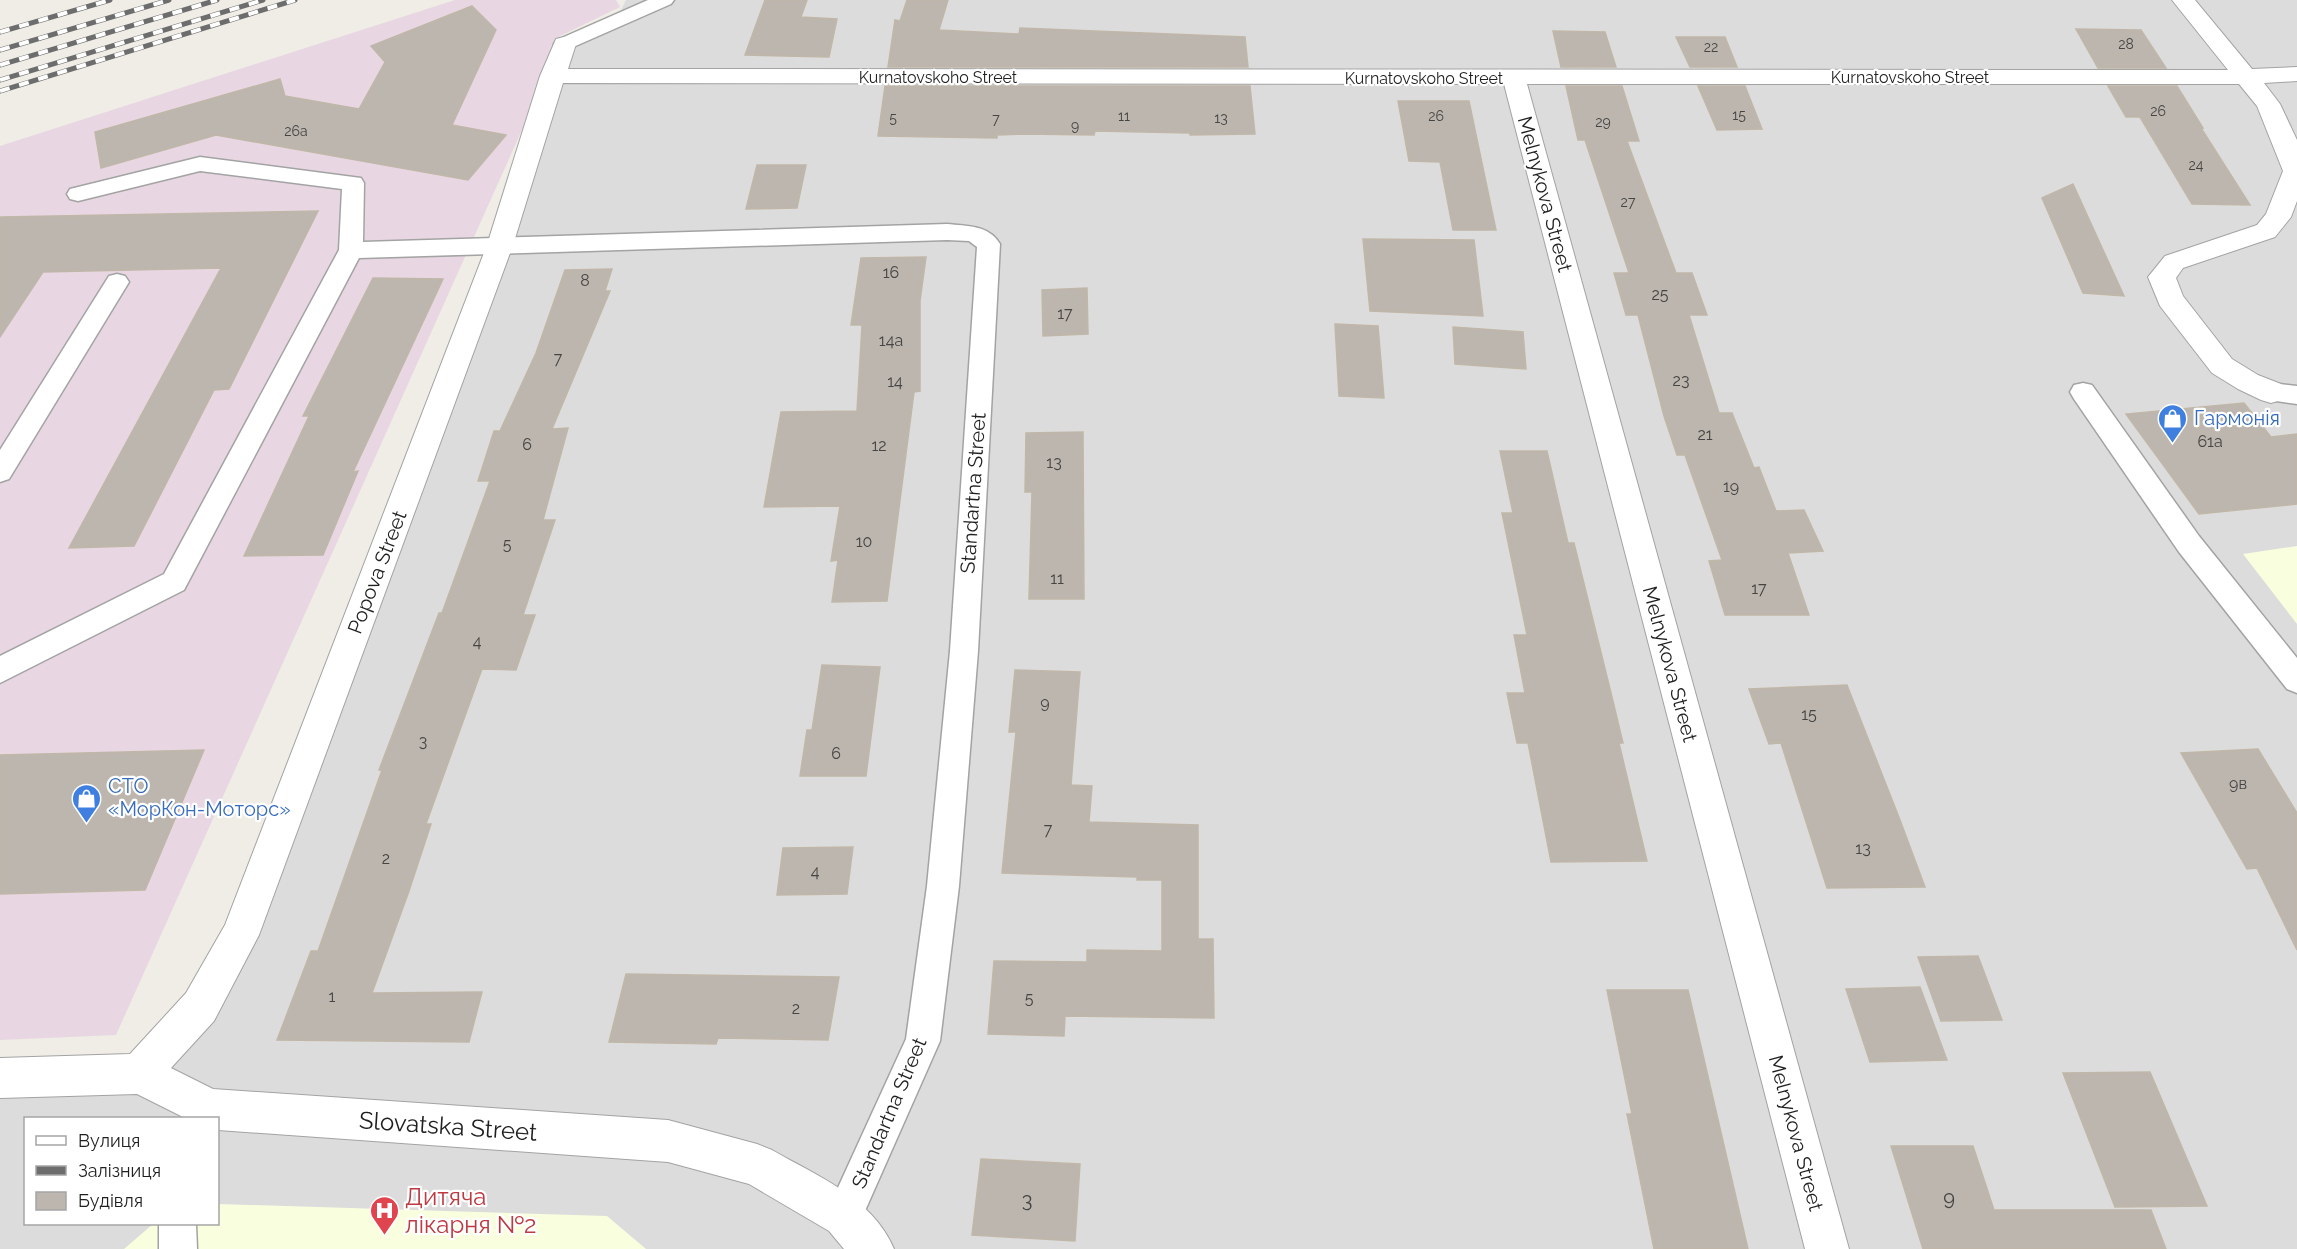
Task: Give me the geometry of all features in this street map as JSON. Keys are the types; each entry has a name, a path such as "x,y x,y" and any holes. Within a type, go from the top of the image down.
{"street":[{"path":"2183,0 2268,104 2296,171 2278,217 2266,231 2174,262 2162,277 2170,299 2222,366 2248,382 2271,392"},
{"name":"Popova Street","path":"139,1074 200,1007 240,935 500,245 564,44"},
{"name":"Kurnatovskoho Street","path":"552,76 1514,78 2246,77 2297,74"},
{"name":"Melnykova Street","path":"1514,78 1827,1249"},
{"name":"Slovatska Street","path":"0,1078 139,1074 208,1114 668,1141 757,1166 844,1216 872,1249"}],"lane":[{"path":"564,44 664,0"},
{"path":"0,670 174,582 351,250 353,183 200,164 78,194"},
{"name":"Standartna Street","path":"500,245 947,232 974,234 988,244 963,663 943,886 923,1041 844,1216"},
{"path":"351,250 500,245"},
{"path":"0,472 117,282"},
{"path":"2083,392 2189,544 2297,680"},
{"path":"2271,392 2297,395"},
{"path":"178,1225 178,1249"}],"shaded area":[{"path":"455,0 616,0 620,7 560,36 539,92 116,1035 0,1040 0,146"},
{"path":"626,0 2297,0 2297,1249 0,1249 0,1078 139,1074 200,1007 564,44 613,27"},
{"path":"2297,546 2297,624 2243,554"},
{"name":"Дитяча лікарня №2","path":"219,1204 607,1216 646,1249 124,1249 152,1225 219,1225"}],"building":[{"path":"765,0 807,0 801,17 837,19 829,57 745,55"},
{"path":"907,0 948,0 939,30 1019,34 1020,28 1245,37 1248,67 888,67 895,20 900,21"},
{"path":"472,6 496,30 452,125 506,135 468,180 216,135 101,168 95,132 280,79 285,96 359,109 385,62 371,46"},
{"path":"2076,29 2141,30 2166,68 2098,68"},
{"path":"1553,31 1605,32 1616,67 1561,67"},
{"path":"1676,37 1725,37 1737,67 1690,67"},
{"path":"885,86 1250,86 1255,134 1190,135 1190,133 1095,131 1094,135 1024,134 997,135 997,138 878,136"},
{"path":"1566,86 1622,86 1639,141 1627,141 1676,273 1692,273 1707,315 1689,315 1719,413 1732,413 1754,468 1759,467 1776,511 1804,510 1823,551 1788,553 1809,615 1725,615 1709,561 1722,560 1685,455 1677,455 1664,416 1638,315 1626,315 1614,273 1629,273 1585,140 1578,140"},
{"path":"1698,86 1745,86 1762,129 1717,130"},
{"path":"2108,86 2177,86 2250,205 2192,204 2140,117 2126,117"},
{"path":"1398,101 1469,101 1496,230 1453,230 1440,162 1409,161"},
{"path":"757,165 806,165 797,208 746,209"},
{"path":"2073,184 2124,296 2083,293 2042,198"},
{"path":"318,211 229,389 214,390 134,546 69,548 221,268 43,272 0,337 0,217"},
{"path":"1363,239 1474,240 1483,316 1370,311"},
{"path":"926,257 920,301 920,391 914,392 887,601 832,602 838,560 831,561 840,506 764,507 781,412 857,411 862,325 851,325 861,258"},
{"path":"612,269 605,291 610,291 552,429 568,428 543,520 555,520 523,615 535,615 516,670 482,669 426,824 431,824 372,993 482,992 469,1042 277,1040 311,951 318,951 382,770 379,770 439,613 442,613 490,481 478,481 494,431 500,431 536,353 565,270"},
{"path":"373,278 443,279 353,472 358,471 323,555 244,556 309,416 303,416"},
{"path":"1087,288 1088,334 1043,336 1042,290"},
{"path":"1335,324 1378,326 1384,398 1339,396"},
{"path":"1453,327 1523,332 1526,369 1455,364"},
{"path":"2244,403 2271,437 2297,434 2297,504 2199,514 2126,414"},
{"path":"1083,432 1084,599 1029,599 1032,492 1025,492 1026,433"},
{"path":"1500,451 1547,451 1568,543 1574,543 1611,693 1623,743 1619,743 1647,861 1551,862 1528,743 1517,743 1507,693 1525,693 1514,635 1527,635 1502,513 1513,513"},
{"path":"822,665 880,667 866,776 800,776 807,730 812,730"},
{"path":"1015,670 1080,672 1071,785 1092,786 1089,822 1198,825 1198,939 1213,939 1214,1018 1065,1016 1064,1036 988,1034 994,961 1087,962 1087,950 1162,951 1162,880 1137,880 1137,877 1002,873 1016,732 1009,732"},
{"path":"1847,685 1925,887 1827,888 1781,743 1769,744 1749,689"},
{"path":"2258,749 2297,813 2297,950 2257,868 2247,869 2181,753"},
{"name":"СТО «МорКон-Моторс»","path":"204,750 145,890 0,894 0,755"},
{"path":"853,847 847,894 777,895 783,848"},
{"path":"1978,956 2002,1020 1941,1021 1918,957"},
{"path":"626,974 839,977 828,1040 718,1038 716,1044 609,1042"},
{"path":"1920,987 1947,1060 1870,1062 1846,989"},
{"path":"1607,990 1688,990 1748,1249 1654,1249 1627,1114 1632,1114"},
{"path":"2150,1072 2207,1206 2115,1207 2063,1073"},
{"path":"1891,1146 1973,1146 1994,1210 2151,1210 2166,1249 1923,1249"},
{"path":"981,1159 1080,1164 1075,1241 972,1235"}],"railway":[{"path":"0,32 110,0"},
{"path":"0,50 169,0"},
{"path":"0,65 217,0"},
{"path":"0,80 263,0"},
{"path":"0,91 295,0"}],"place":[{"name":"Гармонія","path":"2173,444"},
{"name":"СТО «МорКон-Моторс»","path":"87,824"},
{"name":"Дитяча лікарня №2","path":"384,1236"}]}
